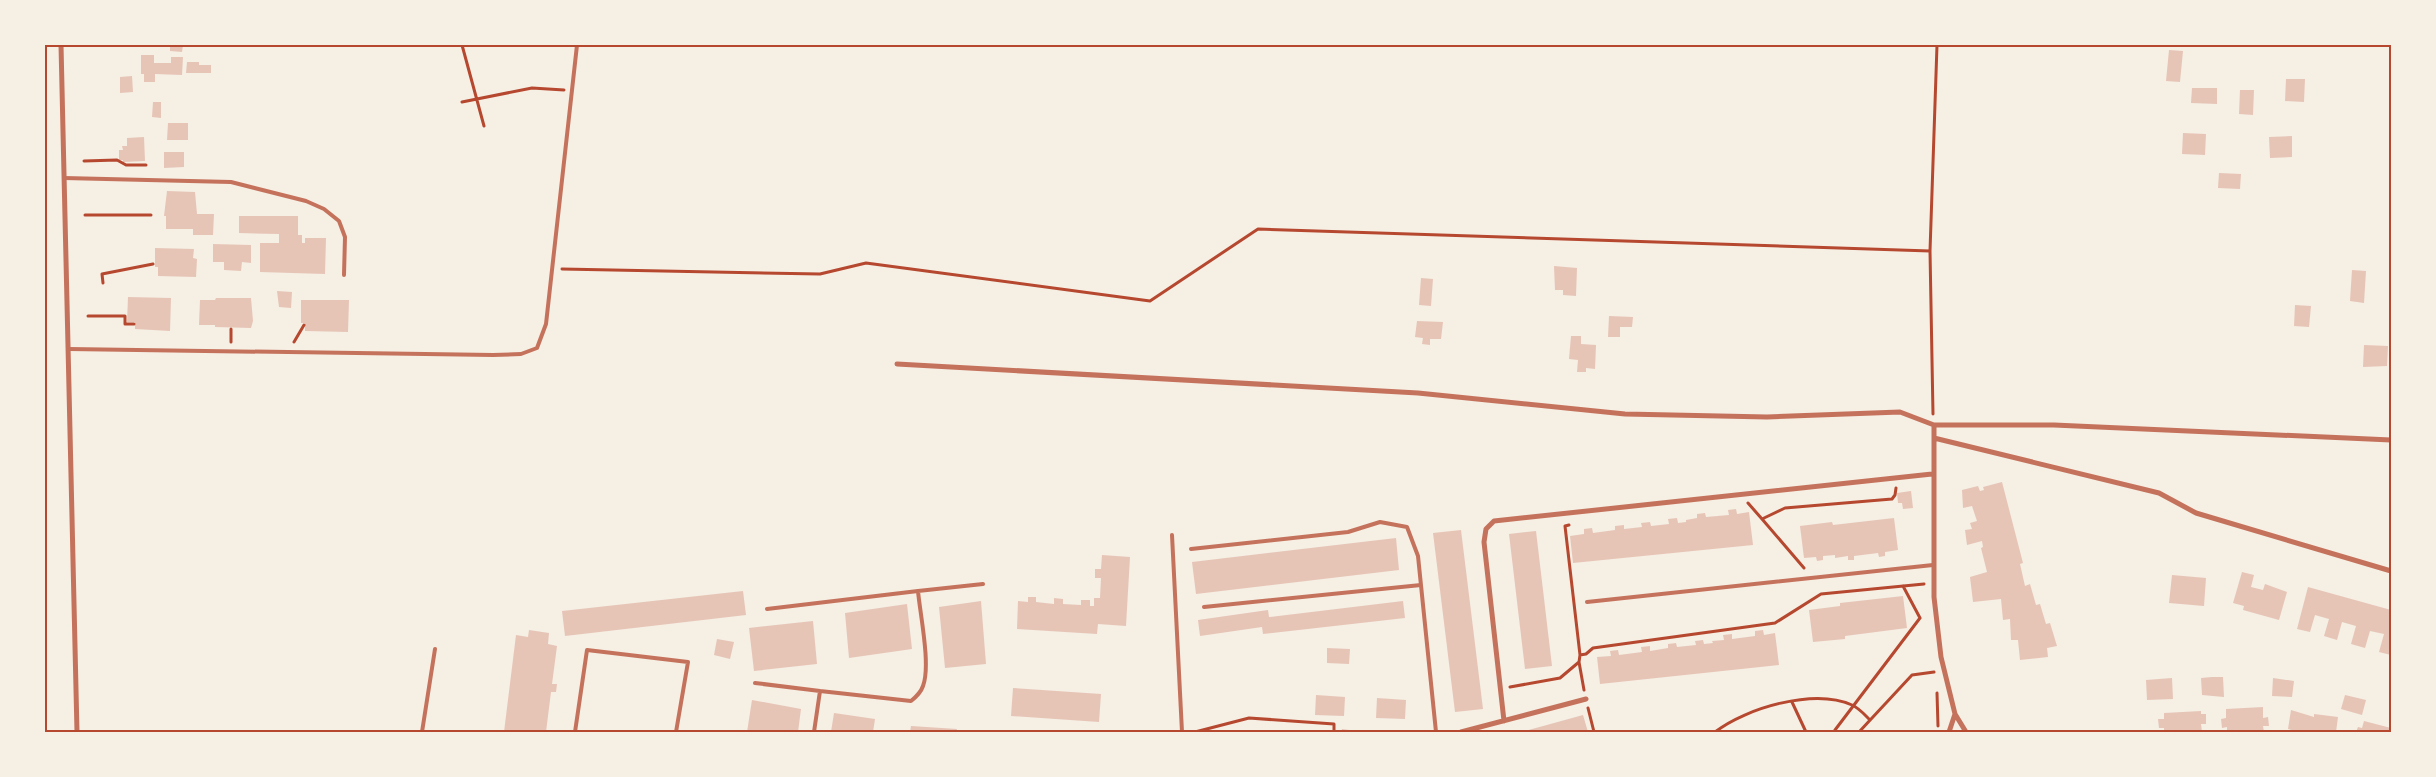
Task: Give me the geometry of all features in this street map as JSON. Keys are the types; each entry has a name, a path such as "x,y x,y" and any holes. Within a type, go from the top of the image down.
{"street":[{"path":"61,45 77,732"},
{"path":"897,364 1418,393 1625,414 1767,416 1900,412 1934,425 2054,426 2391,440"},
{"path":"1934,425 1932,474 1934,596 1942,657 1955,714 1966,732"},
{"path":"1934,438 2159,493 2196,513 2391,571"},
{"path":"1504,720 1484,542 1486,529 1494,521 1932,474"},
{"path":"1461,732 1586,699"},
{"path":"1949,732 1955,714"}],"lane":[{"path":"69,349 493,356 529,352 537,348 543,335 577,45"},
{"path":"64,178 231,182 306,201 324,208 339,220 345,237 344,275"},
{"path":"1191,548 1348,532 1380,522 1407,527 1418,556 1436,732"},
{"path":"1172,534 1182,732"},
{"path":"1587,602 1934,565"},
{"path":"767,609 983,584"},
{"path":"1204,607 1421,585"},
{"path":"755,683 911,701 923,685 926,670 918,591"},
{"path":"422,732 434,649"},
{"path":"575,732 587,650 688,662 676,732"},
{"path":"814,732 820,691"}],"path":[{"path":"462,45 484,126"},
{"path":"1934,425 1931,391 1930,252 1938,45"},
{"path":"462,102 532,88 572,91"},
{"path":"84,161 116,160 126,165 146,165"},
{"path":"85,215 151,215"},
{"path":"551,269 820,274 866,263 1150,301 1258,229 1930,252"},
{"path":"103,283 102,274 153,264"},
{"path":"88,316 125,316 125,324 134,324"},
{"path":"294,353 296,338 304,325"},
{"path":"1762,519 1785,508 1892,499 1898,485"},
{"path":"1739,504 1748,503 1806,570"},
{"path":"1575,524 1565,526 1580,656 1579,662 1594,732"},
{"path":"1580,656 1593,648 1775,623 1821,594 1926,584 1926,566"},
{"path":"1903,586 1920,618"},
{"path":"1835,730 1920,618 1929,617"},
{"path":"1501,688 1560,678 1579,662"},
{"path":"1859,732 1912,675 1935,672"},
{"path":"1715,732 1740,716 1792,702 1819,699 1842,702 1854,706 1870,720"},
{"path":"1792,702 1806,732"},
{"path":"1195,732 1248,718 1334,724 1334,732"}],"building":[{"path":"170,45 183,45 182,52 170,51"},
{"path":"2169,50 2183,51 2180,82 2166,81"},
{"path":"141,55 154,55 154,63 171,63 171,57 183,57 182,75 155,74 155,82 144,82 144,74 141,74"},
{"path":"187,62 211,65 211,73 186,73"},
{"path":"132,76 133,92 120,93 120,77"},
{"path":"2286,79 2305,79 2304,102 2285,101"},
{"path":"2192,88 2217,88 2217,104 2191,103"},
{"path":"2240,90 2254,90 2253,115 2239,114"},
{"path":"153,102 161,102 161,118 152,117"},
{"path":"168,123 188,123 188,140 167,140"},
{"path":"2183,133 2206,134 2205,155 2182,154"},
{"path":"2292,136 2292,157 2270,158 2269,137"},
{"path":"144,137 145,161 123,162 123,160 119,160 119,150 123,150 122,146 127,146 127,138"},
{"path":"164,152 184,152 184,167 164,168"},
{"path":"2219,173 2241,174 2240,189 2218,188"},
{"path":"167,191 195,192 197,214 214,214 213,235 193,235 193,229 166,229 166,216 164,216"},
{"path":"239,216 298,216 298,235 302,235 302,243 305,243 305,238 326,238 325,274 260,272 260,243 279,243 279,234 239,233"},
{"path":"213,244 251,245 251,263 242,262 241,271 224,270 224,262 213,262"},
{"path":"155,248 194,249 193,258 197,259 196,277 158,276 158,267 155,267"},
{"path":"1554,266 1577,268 1576,296 1563,295 1563,290 1555,290"},
{"path":"2352,270 2366,271 2364,303 2350,301"},
{"path":"1421,278 1433,279 1431,306 1419,305"},
{"path":"277,291 292,292 291,308 279,307"},
{"path":"128,297 171,298 170,331 135,329 135,322 127,322"},
{"path":"216,298 251,298 253,321 251,328 199,325 200,300 215,300"},
{"path":"301,300 349,300 348,332 305,331 305,323 301,323"},
{"path":"2295,305 2311,306 2309,327 2294,326"},
{"path":"1609,316 1633,317 1632,327 1620,327 1620,337 1608,337"},
{"path":"1417,321 1443,322 1441,339 1430,339 1430,345 1422,344 1423,338 1415,337"},
{"path":"1571,336 1581,336 1581,344 1596,345 1595,369 1586,368 1586,372 1577,372 1578,360 1569,359"},
{"path":"2364,345 2388,346 2387,366 2363,367"},
{"path":"2002,482 2023,563 2020,564 2025,586 2030,584 2036,605 2040,604 2046,624 2050,623 2057,646 2047,648 2048,657 2020,660 2018,640 2011,640 2010,619 2003,620 2001,599 1973,602 1970,577 1987,572 1981,548 1983,547 1982,541 1967,545 1965,530 1972,529 1970,523 1977,521 1972,506 1963,508 1962,490 1978,486 1980,491 1984,490 1983,487"},
{"path":"1911,491 1913,508 1903,509 1902,503 1898,503 1897,493"},
{"path":"1736,509 1737,514 1749,512 1753,545 1573,563 1570,536 1584,534 1584,529 1592,528 1593,533 1615,530 1615,526 1624,525 1624,529 1642,527 1641,523 1650,522 1651,526 1669,524 1668,519 1677,518 1678,523 1686,522 1686,520 1697,518 1697,514 1705,513 1706,517 1729,515 1728,510"},
{"path":"1894,518 1898,550 1885,552 1885,556 1879,557 1878,553 1854,556 1854,560 1848,560 1848,556 1835,558 1835,555 1823,556 1823,560 1817,561 1816,557 1804,558 1800,526 1832,522 1833,525"},
{"path":"1461,530 1483,709 1455,712 1433,533"},
{"path":"1536,531 1552,666 1525,669 1509,534"},
{"path":"1396,538 1399,570 1196,594 1192,562"},
{"path":"1102,555 1130,557 1126,626 1098,624 1097,634 1017,629 1018,601 1028,602 1028,597 1036,597 1036,602 1054,604 1054,598 1063,599 1063,604 1081,605 1081,600 1090,600 1090,606 1094,606 1094,598 1100,598 1101,578 1095,578 1095,569 1101,569"},
{"path":"2242,572 2254,575 2251,587 2263,590 2265,584 2287,592 2279,620 2243,610 2244,606 2233,603"},
{"path":"2172,575 2206,578 2204,606 2169,603"},
{"path":"2308,587 2391,610 2391,655 2379,652 2384,634 2370,631 2365,648 2351,644 2356,626 2342,622 2337,640 2324,636 2329,619 2315,615 2310,632 2297,629"},
{"path":"743,591 746,615 565,636 562,611"},
{"path":"1903,596 1907,628 1845,636 1845,639 1813,642 1809,610 1840,606 1840,603"},
{"path":"981,601 986,664 945,668 939,607"},
{"path":"1403,601 1405,618 1263,634 1262,627 1200,636 1198,620 1268,610 1269,617"},
{"path":"907,604 912,649 849,658 845,613"},
{"path":"813,621 817,664 754,671 749,628"},
{"path":"529,630 549,633 548,644 557,646 552,684 557,684 556,692 551,692 546,732 504,732 516,635 528,637"},
{"path":"1763,630 1764,635 1775,633 1779,665 1600,684 1597,657 1611,656 1610,651 1618,650 1619,655 1642,652 1641,647 1650,646 1650,651 1668,648 1668,644 1676,643 1677,647 1696,645 1695,641 1703,640 1704,644 1713,643 1712,641 1724,640 1723,635 1732,634 1732,639 1755,636 1755,631"},
{"path":"717,639 734,642 730,659 714,655"},
{"path":"1327,648 1350,649 1349,664 1327,663"},
{"path":"2223,677 2224,697 2202,695 2201,678"},
{"path":"2172,678 2173,699 2147,700 2146,680"},
{"path":"2273,678 2294,681 2292,697 2272,696"},
{"path":"1013,688 1101,694 1099,722 1011,716"},
{"path":"1316,695 1345,697 1344,716 1315,715"},
{"path":"2345,695 2366,700 2362,715 2341,709"},
{"path":"1377,698 1406,700 1405,719 1376,718"},
{"path":"752,700 801,709 798,732 747,732"},
{"path":"2263,707 2263,718 2268,717 2269,726 2263,726 2264,732 2227,732 2227,727 2222,728 2221,719 2226,718 2226,709"},
{"path":"2291,710 2314,717 2314,714 2338,717 2336,732 2299,732 2288,729"},
{"path":"2201,711 2201,714 2206,714 2206,724 2201,724 2202,732 2164,732 2164,728 2159,728 2158,719 2164,719 2164,713"},
{"path":"834,713 875,719 873,732 831,732"},
{"path":"1583,715 1588,732 1525,732 1525,731"},
{"path":"2364,721 2391,728 2391,732 2356,732 2358,727 2362,728"},
{"path":"911,726 957,729 956,732 910,732"},
{"path":"1342,729 1357,731 1357,732 1341,732"}]}
